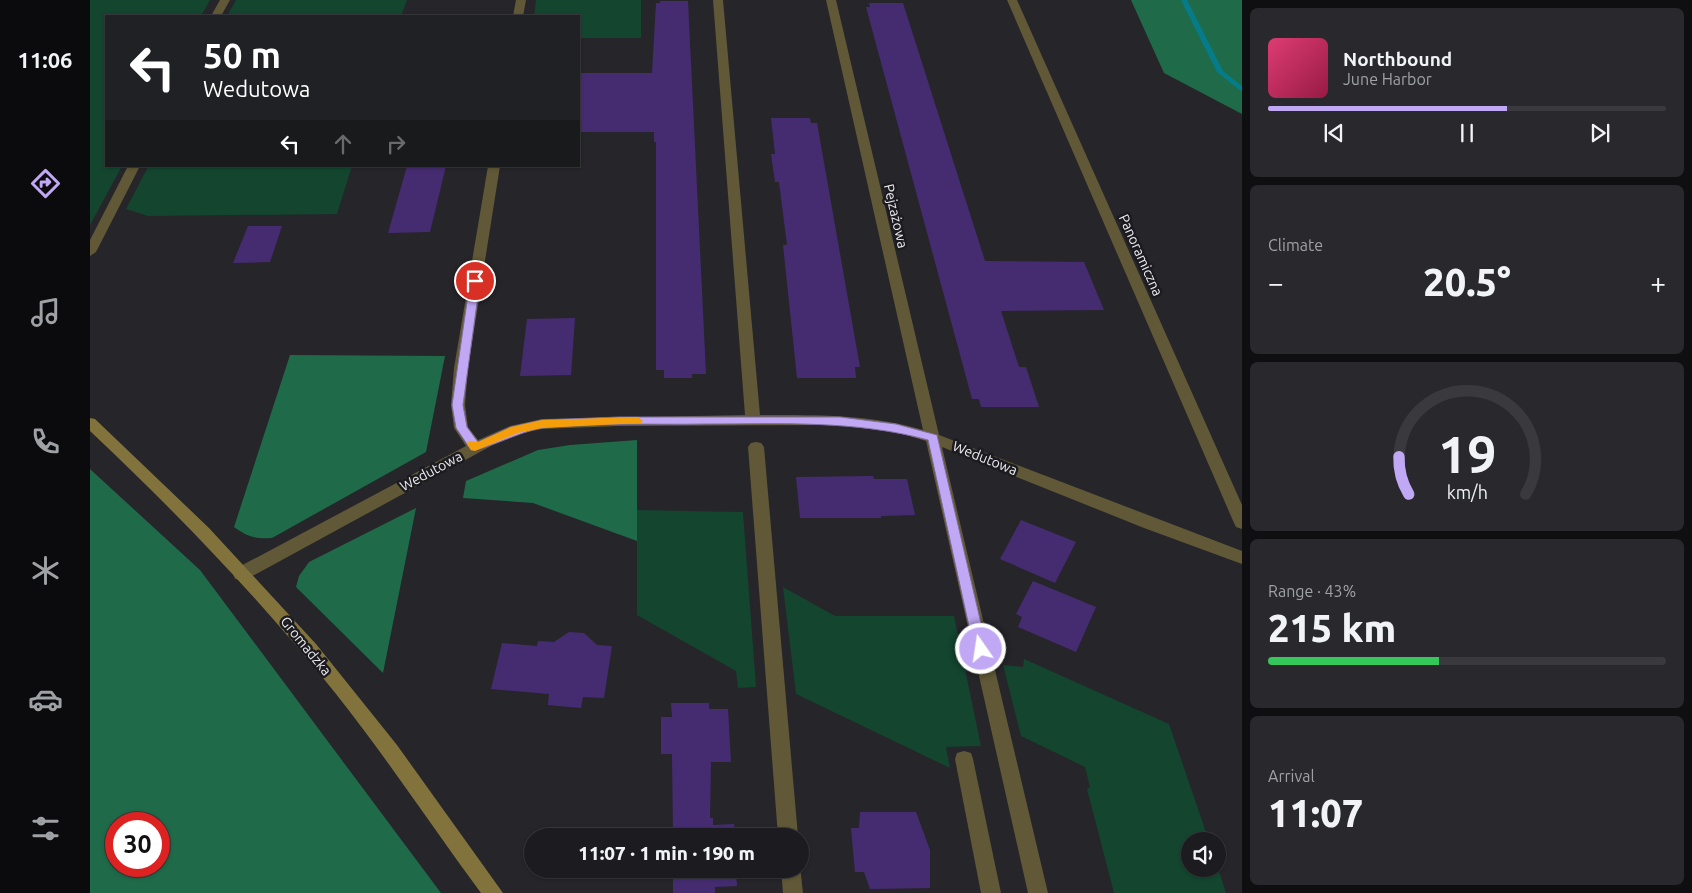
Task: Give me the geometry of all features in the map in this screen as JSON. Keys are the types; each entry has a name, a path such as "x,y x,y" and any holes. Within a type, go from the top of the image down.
{"street":[{"path":"217,15 225,0"},
{"path":"518,15 521,0"},
{"path":"718,0 753,420"},
{"name":"Pejzażowa","path":"831,0 1038,893"},
{"name":"Panoramiczna","path":"1012,0 1242,523"},
{"path":"90,252 133,167"},
{"path":"475,447 461,428 458,405 467,329 494,167"},
{"name":"Wedutowa","path":"241,574 475,447 515,430 542,424 753,420 840,420 896,428 933,438 1150,524 1242,558"},
{"name":"Gromadzka","path":"90,424 138,467 277,611 374,730 493,893"},
{"path":"756,447 787,828"},
{"path":"964,759 991,893"},
{"path":"792,878 793,893"}],"green space":[{"path":"90,0 210,0 202,15 105,15 105,167 121,167 90,225"},
{"path":"236,0 407,0 401,15 228,15"},
{"path":"536,0 641,0 641,38 580,38 580,15 534,15"},
{"path":"1131,0 1242,0 1242,114 1164,73"},
{"path":"148,167 352,167 337,214 148,216 126,209"},
{"path":"290,355 445,356 426,452 272,538 256,538 234,527"},
{"path":"637,440 637,541 533,503 463,498 466,481 538,450 570,445"},
{"path":"90,469 200,570 441,893 90,893"},
{"path":"416,508 383,673 296,587 299,576 309,562"},
{"path":"637,510 743,512 756,687 738,688 736,671 637,615"},
{"path":"783,587 835,616 954,616 981,746 946,747 950,768 796,694"},
{"path":"1024,659 1169,724 1206,832 1181,832 1181,877 1221,877 1226,893 1114,893 1087,789 1090,787 1085,767 1021,736 1003,665 1023,667"}],"building":[{"path":"660,1 688,1 706,374 692,374 692,378 664,378 664,370 656,370 656,142 654,142 654,132 580,132 580,73 652,73 656,3 660,3"},
{"path":"869,3 903,3 985,261 1084,262 1104,310 1001,311 1019,367 1026,367 1039,407 981,407 979,399 972,399 866,7 870,7"},
{"path":"771,118 810,118 811,123 817,123 860,367 855,367 856,378 797,378 783,245 787,245 779,182 775,182 771,154 775,154"},
{"path":"407,167 446,167 430,232 388,233"},
{"path":"248,226 282,226 270,262 233,263"},
{"path":"575,318 571,375 520,376 527,319"},
{"path":"873,476 874,479 907,479 915,515 881,516 881,518 800,518 796,477"},
{"path":"1021,520 1076,542 1055,583 1000,559"},
{"path":"1033,581 1096,607 1076,652 1018,627 1022,617 1016,614"},
{"path":"569,632 584,633 597,645 612,646 604,698 583,697 581,708 548,705 549,694 491,689 502,643 537,646 538,641 554,642"},
{"path":"671,703 709,703 709,709 728,709 731,762 711,762 710,818 713,818 713,825 734,824 734,828 673,828 672,754 661,754 661,717 672,717"},
{"path":"860,812 916,812 930,850 930,888 870,889 864,872 855,872 851,828 859,828"},
{"path":"673,878 737,878 737,886 715,887 715,893 673,893"}],"waterway":[{"path":"1184,0 1220,72 1242,90"}],"slow traffic":[{"path":"473,444 475,447 515,430 542,424 638,421"}],"route":[{"path":"475,281 461,368 458,405 461,428 475,447 515,430 561,422 840,420 896,428 933,438 981,649"}]}
